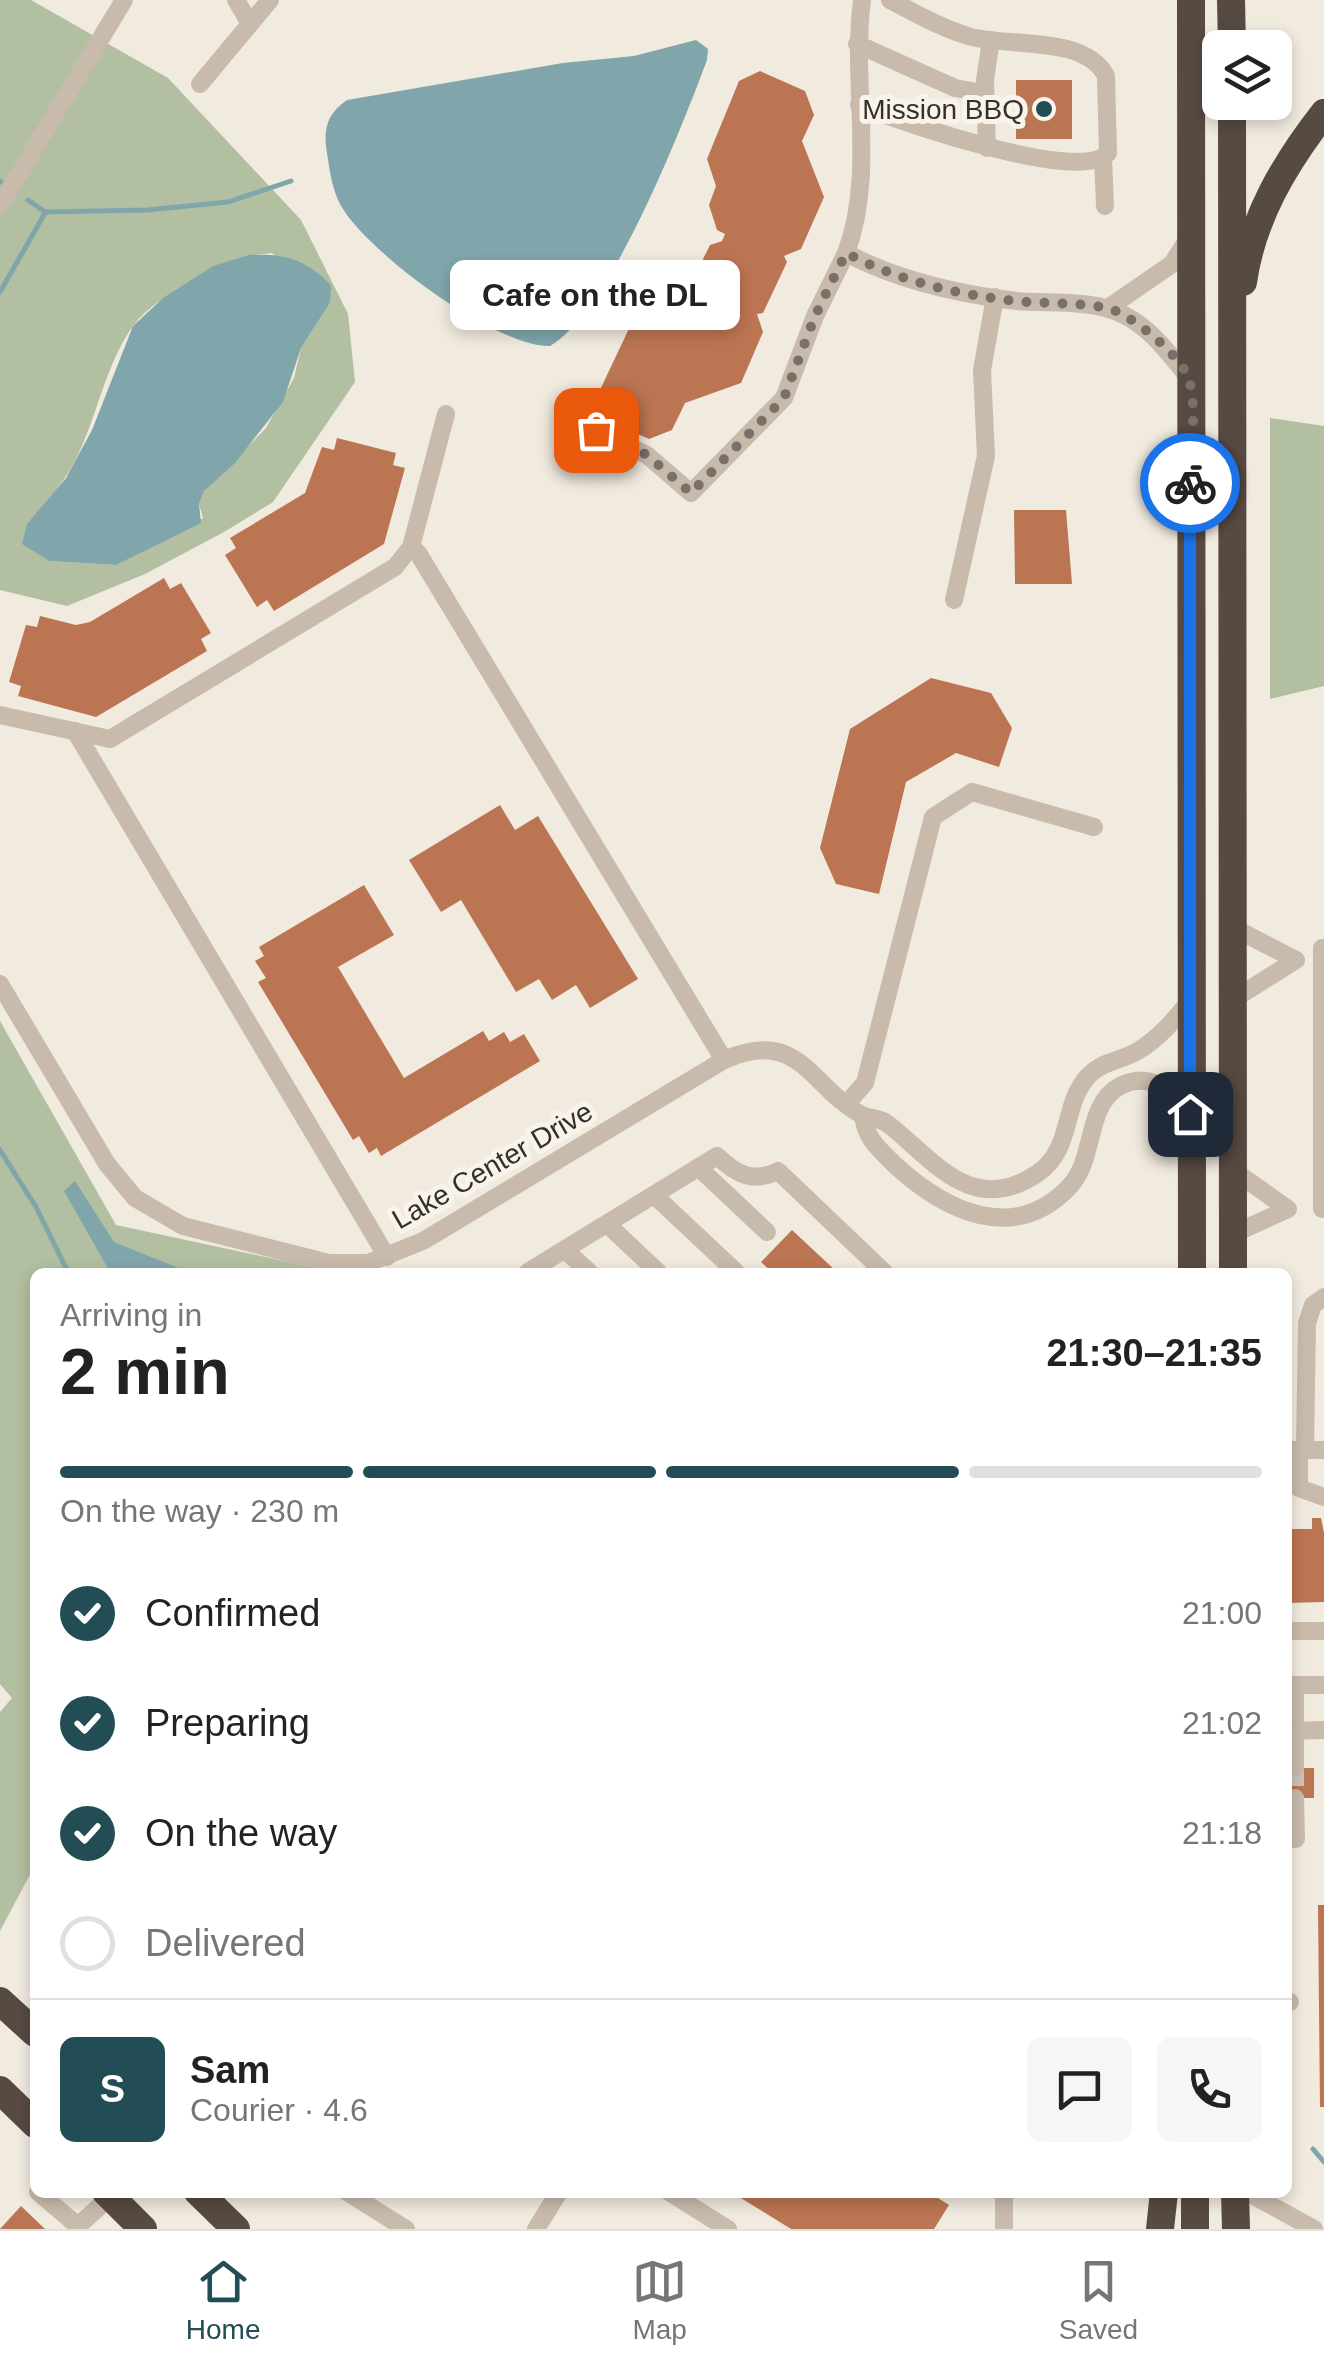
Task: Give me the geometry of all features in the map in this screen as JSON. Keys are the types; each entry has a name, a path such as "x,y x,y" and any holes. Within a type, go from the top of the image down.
{"highway":[{"path":"1191,0 1192,1268"},
{"path":"1232,0 1232,30"},
{"path":"1233,366 1240,352 1243,277 1253,238 1285,166 1324,113"},
{"path":"1232,120 1233,1268"},
{"path":"0,2001 30,2028"},
{"path":"0,2090 30,2119"},
{"path":"111,2198 140,2228"},
{"path":"204,2198 236,2229"},
{"path":"1160,2229 1163,2198"},
{"path":"1195,2198 1196,2229"},
{"path":"1235,2198 1236,2229"}],"street":[{"path":"0,205 124,0"},
{"path":"236,0 249,22"},
{"path":"200,84 270,0"},
{"path":"572,402 596,430 647,455 691,493 784,398 815,316 846,253 860,201 857,44 862,0"},
{"path":"859,105 1008,154 1102,158 1108,153 1106,76 1101,66 1081,54 969,36 890,0"},
{"path":"988,148 984,94 991,40"},
{"path":"857,44 955,88 984,94"},
{"path":"1102,158 1105,206"},
{"path":"1108,308 1172,264 1190,234"},
{"path":"846,253 886,274 995,298 1108,308 1156,338 1190,379"},
{"path":"954,600 986,456 982,370 995,298"},
{"path":"0,715 110,739 396,566 410,547 446,414"},
{"path":"410,547 428,570 724,1060"},
{"path":"75,731 388,1258"},
{"path":"848,1102 865,1083 933,817 972,792 1094,826"},
{"path":"1234,928 1296,960"},
{"path":"1233,1234 1288,1209 1323,1209 1323,948 1296,960 1234,999"},
{"name":"Lake Center Drive","path":"0,984 107,1164 136,1198 156,1214 218,1236 329,1263 388,1258 423,1241 724,1060 754,1050 785,1055 862,1116 885,1121 950,1179 991,1189 1017,1184 1041,1171 1058,1154 1076,1094 1090,1074 1152,1042 1191,999"},
{"name":"Lake Center Drive","path":"862,1116 865,1135 934,1199 977,1215 1013,1216 1048,1203 1072,1184 1082,1168 1100,1108 1117,1088 1140,1080 1164,1086 1190,1114"},
{"path":"535,1268 717,1156 742,1176 754,1178 778,1171 880,1268"},
{"path":"698,1168 767,1232"},
{"path":"1234,1170 1288,1209"},
{"path":"654,1195 732,1268"},
{"path":"607,1224 654,1268"},
{"path":"564,1250 584,1268"},
{"path":"1324,1297 1308,1314 1315,1390 1299,1488 1324,1496"},
{"path":"1292,1631 1324,1631"},
{"path":"1292,1686 1324,1685"},
{"path":"1292,1730 1324,1730"},
{"path":"1292,1740 1295,1768"},
{"path":"1292,1839 1296,1798"},
{"path":"45,2198 78,2226 105,2198"},
{"path":"357,2198 406,2229"},
{"path":"536,2229 554,2198"},
{"path":"679,2198 728,2229"},
{"path":"1004,2198 1004,2229"},
{"path":"1258,2198 1314,2229"}],"green space":[{"path":"0,0 31,0 168,78 301,220 348,314 355,382 273,502 224,532 145,574 67,606 0,590","holes":["272,253 330,303 301,348 294,378 266,428 204,491 199,504 203,518 116,565 49,561 23,544 75,461 123,341 151,308 217,266"]},
{"path":"1270,418 1324,426 1324,686 1270,699"},
{"path":"0,1021 116,1225 316,1268 30,1268 30,1874 0,1931 0,1712 12,1698 0,1684"}],"water":[{"path":"696,40 708,49 707,60 642,215 596,296 573,327 550,346 498,331 434,293 376,246 340,204 326,150 326,133 334,112 347,100 563,63 634,56"},
{"path":"249,255 284,257 313,269 331,285 330,303 301,348 283,402 235,463 204,491 199,504 201,523 116,565 49,561 22,544 27,524 66,478 92,430 133,326 163,298 213,266"},
{"path":"75,1181 114,1242 178,1268 108,1268 64,1191"}],"building":[{"path":"760,71 805,91 814,115 802,141 824,197 801,249 784,256 787,262 763,313 757,314 763,332 741,383 685,403 672,430 649,439 610,422 599,392 634,318 662,307 672,288 689,280 703,285 708,273 703,259 710,245 722,241 725,234 717,230 709,205 716,186 707,159 739,81"},
{"name":"Mission BBQ","path":"1016,80 1072,80 1072,139 1016,139"},
{"path":"337,438 396,453 393,465 405,468 384,544 274,611 267,600 257,607 225,555 236,548 230,538 305,493 322,447 334,450"},
{"path":"1014,510 1066,510 1072,584 1015,584"},
{"path":"164,578 170,589 181,583 211,633 201,639 207,651 96,717 18,696 21,686 9,682 26,625 37,627 40,616 76,625 90,622"},
{"path":"931,678 991,693 1012,728 999,767 956,753 906,782 879,894 836,884 820,848 850,729"},
{"path":"500,805 515,830 538,816 638,979 590,1008 576,985 552,1000 539,979 516,992 461,900 441,912 409,860"},
{"path":"364,885 394,935 338,967 404,1078 483,1031 489,1041 504,1032 510,1042 524,1034 540,1061 381,1156 377,1148 369,1153 359,1136 353,1140 258,982 266,978 255,961 264,956 259,947"},
{"path":"792,1230 833,1268 768,1268 761,1262"},
{"path":"1312,1518 1321,1518 1324,1602 1292,1603 1292,1529 1312,1529"},
{"path":"1292,1768 1314,1768 1314,1798 1292,1798"},
{"path":"1318,1905 1324,1905 1324,2107 1320,2107"},
{"path":"741,2198 938,2198 949,2205 934,2229 791,2229"},
{"path":"21,2206 45,2229 0,2229"}],"waterway":[{"path":"45,212 147,210 228,202 291,181"},
{"path":"28,200 45,212"},
{"path":"0,292 45,213"},
{"path":"0,1150 36,1207 66,1268"},
{"path":"1313,2149 1324,2162"}],"tunnel":[{"path":"1295,1768 1295,1798"}],"way so far":[{"path":"596,430 647,455 691,493 773,414 784,398 815,316 846,253 886,274 934,286 1014,300 1108,308 1127,316 1156,338 1190,379 1190,483"}],"place":[{"name":"Mission BBQ","path":"1044,109"},
{"name":"Cafe on the DL","path":"596,430"}],"route":[{"path":"1190,483 1190,1114"}]}
